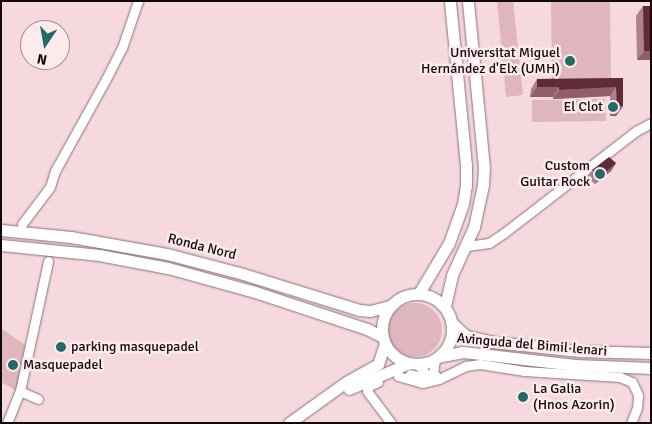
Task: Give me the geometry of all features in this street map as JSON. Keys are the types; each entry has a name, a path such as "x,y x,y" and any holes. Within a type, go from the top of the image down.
{"main road":[{"path":"418,293 449,243 463,204 466,185 466,165 450,1"},
{"path":"445,306 452,275 467,246 480,205 484,168 468,1"},
{"name":"Ronda Nord","path":"1,230 72,237 167,254 243,274 359,310 370,311 390,306"},
{"name":"Ronda Nord","path":"1,245 99,255 168,268 255,292 367,329 384,341"},
{"path":"289,423 312,406 378,364 384,341 384,320 390,306 399,299 418,293 438,299 445,306 452,322 451,340 438,358 312,406"},
{"name":"Avinguda del Bimil·lenari","path":"452,322 466,336 494,342 573,351 651,353"},
{"path":"384,341 391,353 416,366"},
{"name":"Avinguda del Bimil·lenari","path":"438,358 462,352 575,366 651,368"}],"street":[{"path":"22,224 50,187 55,171 122,48 138,1"},
{"path":"467,246 489,243 650,125"},
{"path":"7,423 20,391 48,261"},
{"path":"438,358 432,374 439,379"},
{"path":"398,376 422,383 439,379 466,366 480,364 524,371 620,377 632,382 638,395 637,408 631,423"},
{"path":"416,366 432,378 439,379"},
{"path":"391,423 367,391 369,386 386,378 408,374 422,377 416,366"},
{"path":"20,391 38,399"}],"shaded area":[{"path":"497,1 513,1 523,95 506,97"},
{"path":"551,1 610,1 611,82 552,83"},
{"path":"605,99 606,121 532,122 532,100"},
{"path":"410,303 420,303 430,307 438,315 442,330 438,345 430,353 420,357 410,357 400,353 392,345 388,335 388,325 392,315 400,307"},
{"name":"Masquepadel","path":"1,328 29,348 18,389 15,390 1,382"}],"building":[{"path":"643,6 651,6 651,51 644,51"},
{"path":"623,78 623,106 617,106 616,87 559,90 559,87 537,87 537,79"},
{"path":"609,157 616,163 600,177 592,170"}],"place":[{"name":"Universitat Miguel Hernández d'Elx (UMH)","path":"570,61"},
{"name":"El Clot","path":"613,107"},
{"name":"Custom Guitar Rock","path":"600,174"},
{"name":"parking masquepadel","path":"61,347"},
{"name":"Masquepadel","path":"13,365"},
{"name":"La Galia (Hnos Azorin)","path":"523,397"}]}
